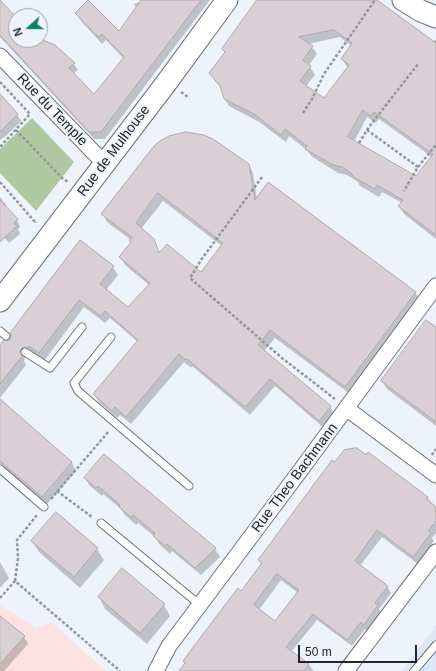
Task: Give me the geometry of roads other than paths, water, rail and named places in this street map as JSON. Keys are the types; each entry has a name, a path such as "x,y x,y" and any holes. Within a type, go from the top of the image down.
{"main road":[{"name":"Rue de Mulhouse","path":"0,301 77,186 105,164 227,0"},
{"path":"403,0 420,11 436,17"},
{"path":"427,0 436,8"}],"street":[{"name":"Rue du Temple","path":"0,56 105,164"},
{"name":"Rue Theo Bachmann","path":"156,671 169,646 436,286"},
{"path":"346,408 436,475"},
{"path":"346,671 436,552"}],"lane":[{"path":"25,352 50,368 82,327"},
{"path":"0,331 6,336"},
{"path":"111,337 74,383 78,391 190,486"},
{"path":"0,469 44,507"},
{"path":"101,523 200,605"},
{"path":"414,671 436,645"}]}
